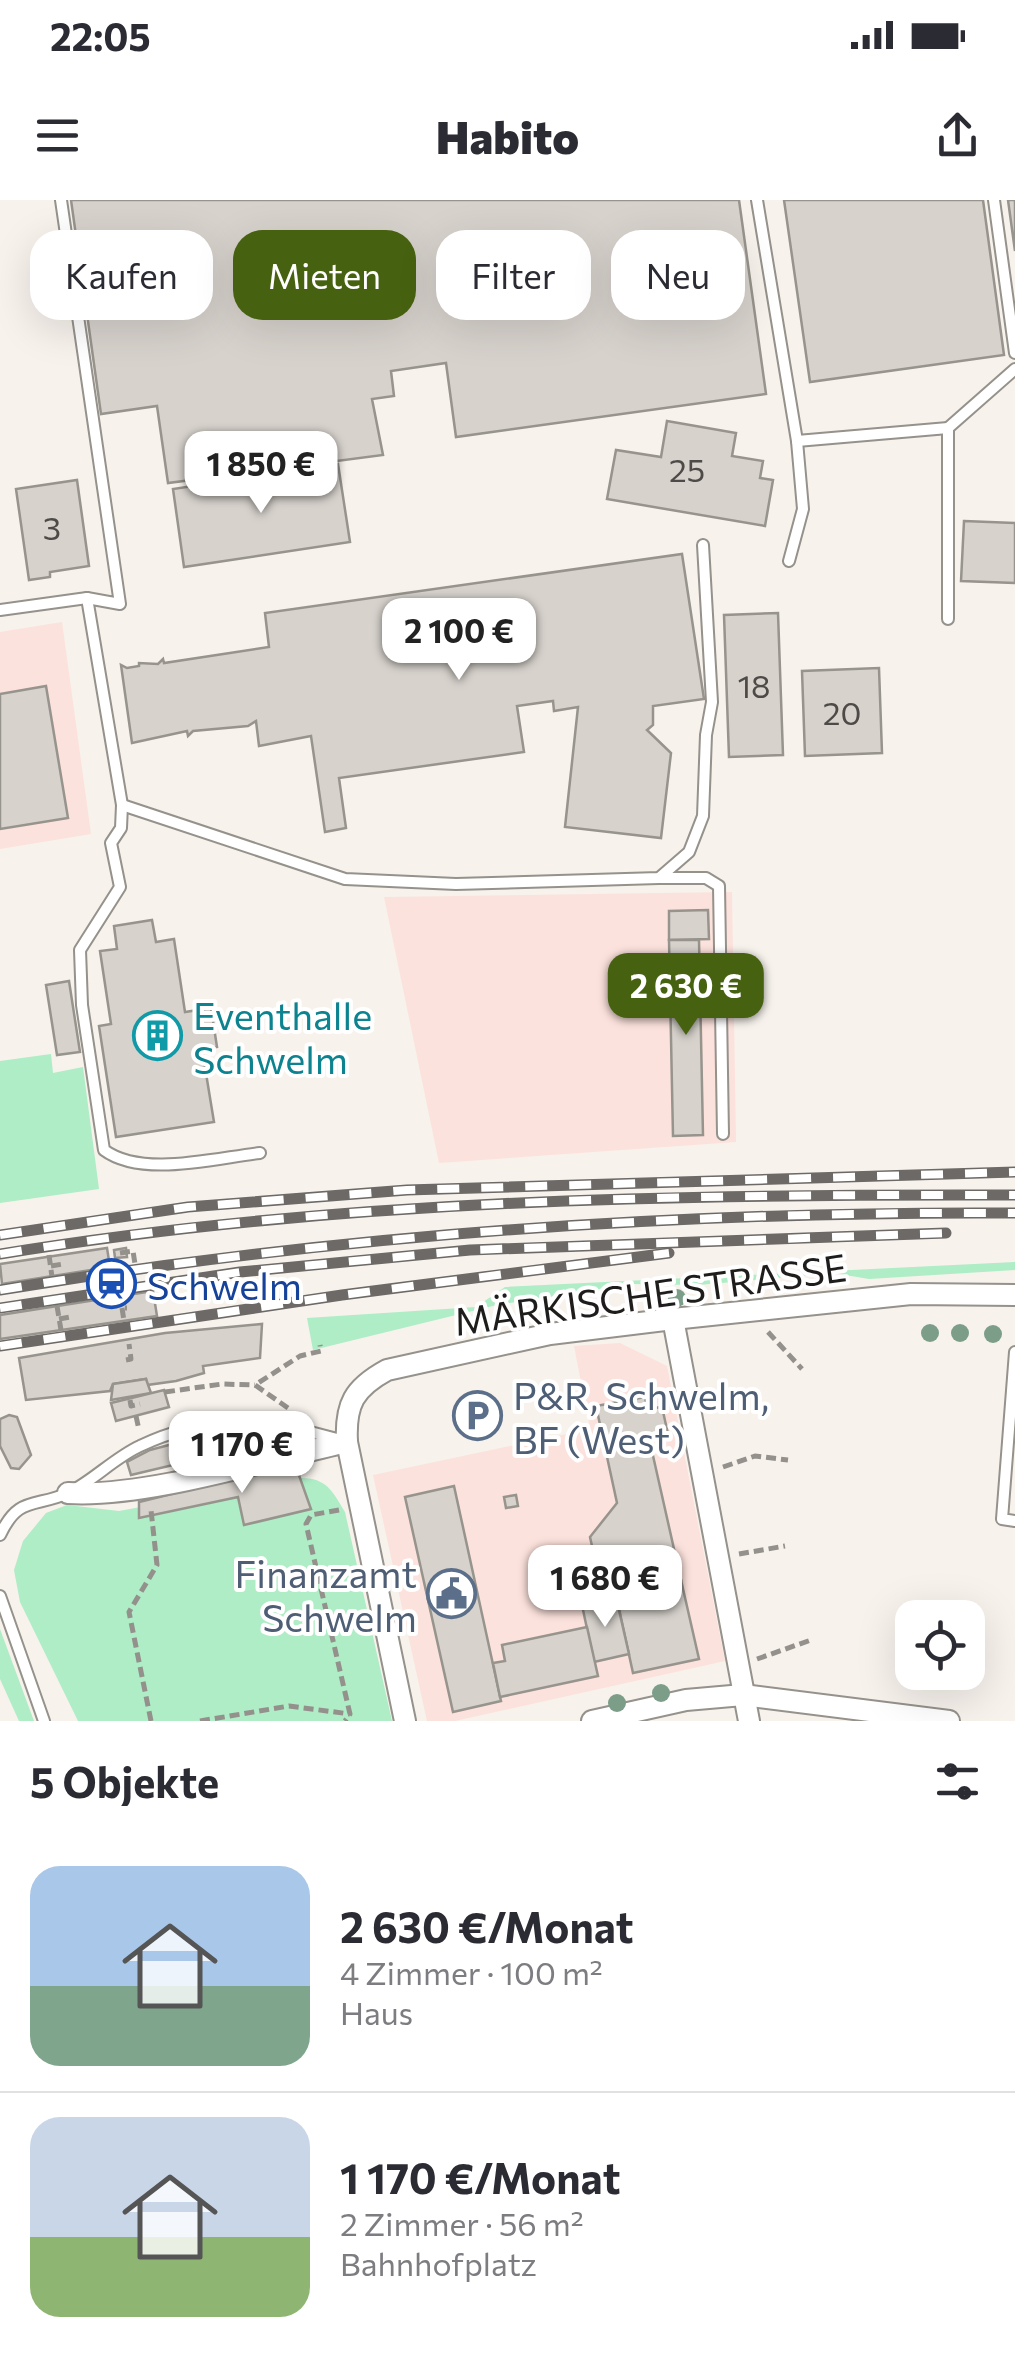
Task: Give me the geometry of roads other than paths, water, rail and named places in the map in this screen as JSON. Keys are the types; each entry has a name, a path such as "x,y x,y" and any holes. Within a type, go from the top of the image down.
{"street":[{"name":"MÄRKISCHE STRASSE","path":"348,1442 350,1398 364,1382 387,1370 550,1334 911,1294 1015,1295"},
{"path":"673,1319 749,1721"},
{"path":"68,1493 93,1494 146,1486 348,1442 406,1721"},
{"path":"592,1721 686,1700 743,1695 949,1721"}],"lane":[{"path":"0,610 87,598 120,604 61,200"},
{"path":"757,200 797,441 803,509 789,561"},
{"path":"994,200 1015,353"},
{"path":"797,441 948,428 1010,378 1015,369"},
{"path":"948,428 948,619"},
{"path":"659,878 689,852 703,816 706,735 712,702 703,546"},
{"path":"87,598 122,804 121,828 111,843 120,887 80,950 82,1005 104,1150 118,1160 160,1163 260,1153"},
{"path":"122,804 345,879 456,884 706,878 720,886 723,1134"},
{"path":"1015,1352 1002,1520 1015,1521"},
{"path":"0,1535 8,1518 27,1502 68,1493 142,1444 217,1422 278,1423 348,1442"},
{"path":"0,1596 44,1721"}],"railway":[{"path":"0,1235 188,1207 407,1190 1015,1172"},
{"path":"0,1254 253,1221 379,1211 633,1199 1015,1195"},
{"path":"0,1290 253,1254 506,1230 760,1216 1015,1213"},
{"path":"0,1308 240,1272 470,1250 946,1233"},
{"path":"0,1346 342,1295 669,1253"}],"place":[{"name":"Eventhalle Schwelm","path":"158,1036"},
{"name":"Schwelm","path":"112,1284"},
{"name":"P&R, Schwelm, BF (West)","path":"478,1416"},
{"name":"Finanzamt Schwelm","path":"452,1594"}]}
